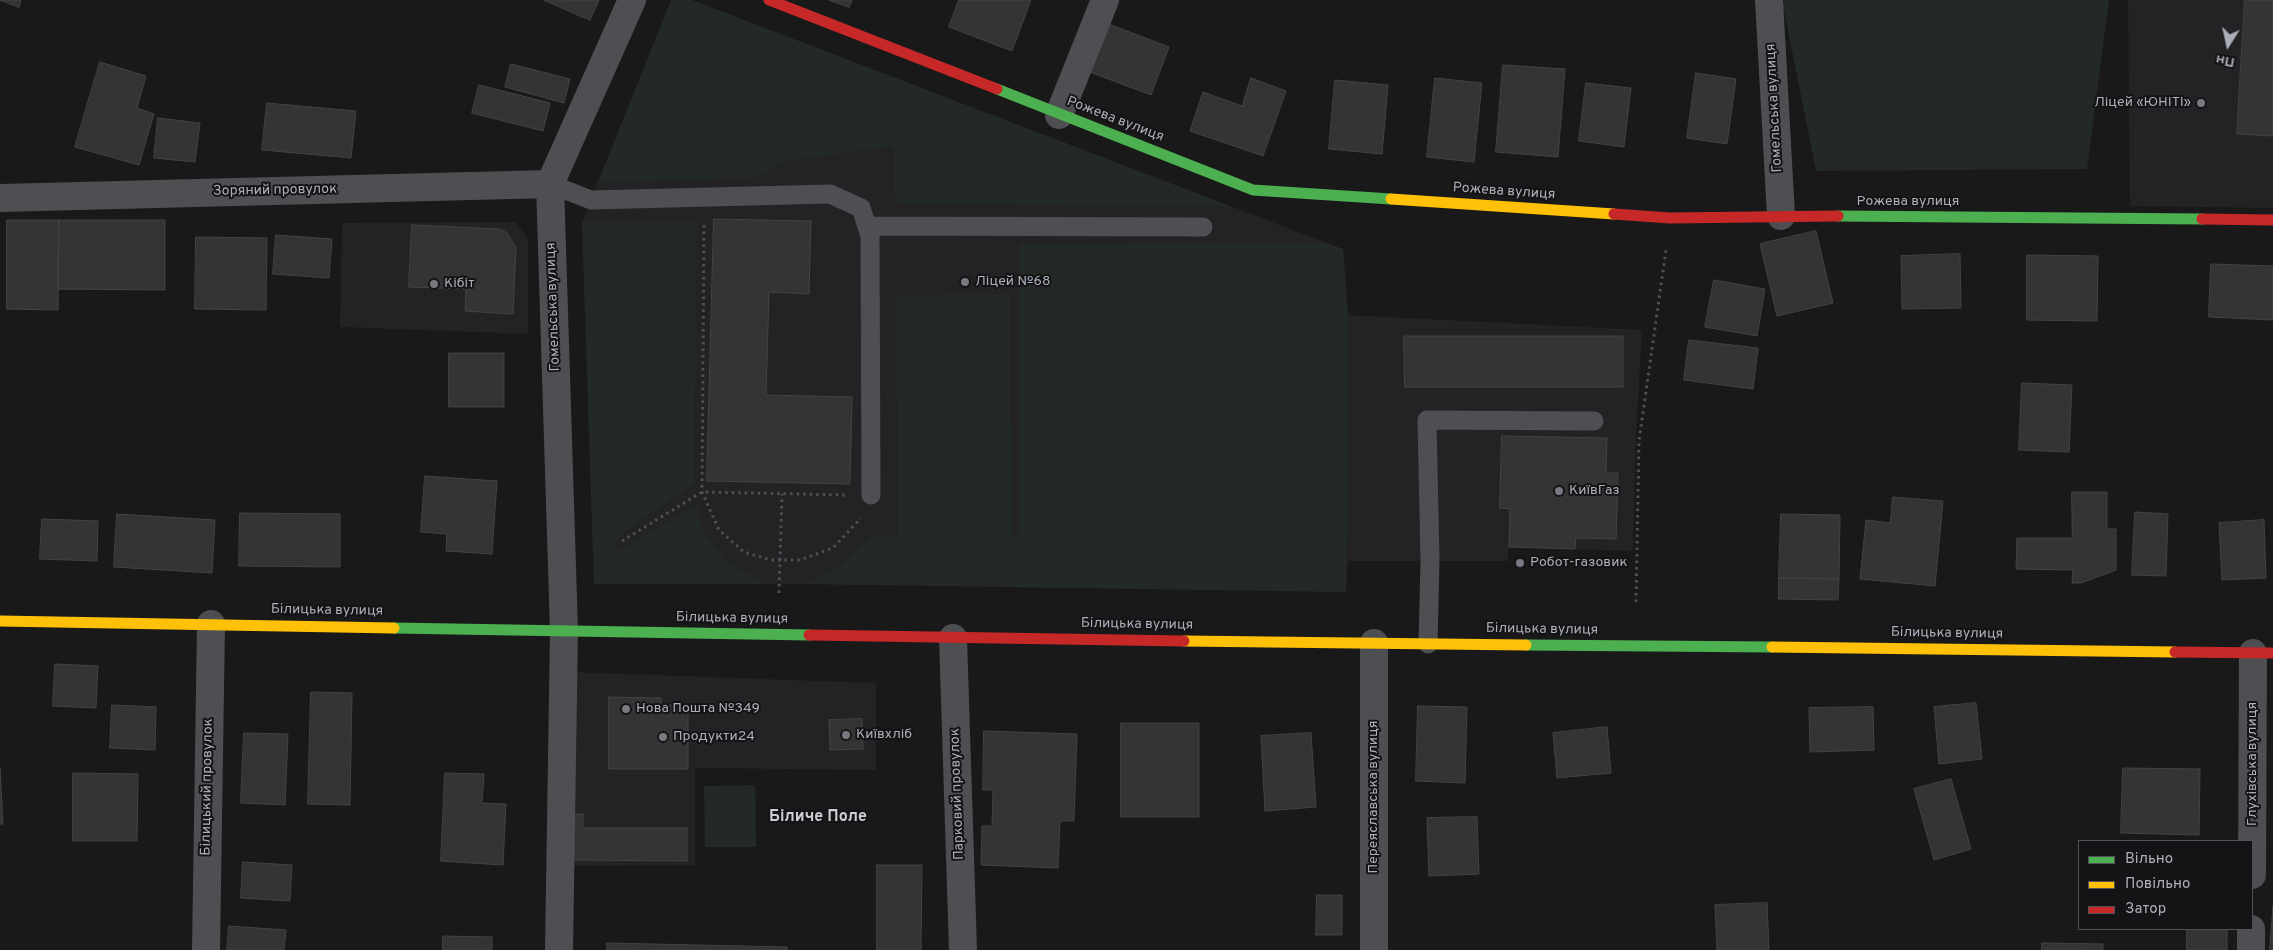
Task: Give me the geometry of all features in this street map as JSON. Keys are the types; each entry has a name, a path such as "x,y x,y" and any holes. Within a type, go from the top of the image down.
{"main road":[{"name":"Рожева вулиця","path":"769,0 1252,190 1670,218 1781,216 2273,220"},
{"name":"Білицька вулиця","path":"0,621 953,638 2263,653"}],"street":[{"name":"Гомельська вулиця","path":"559,950 564,631 550,184 632,0"},
{"path":"1059,115 1105,0"},
{"name":"Гомельська вулиця","path":"1769,0 1781,216"},
{"name":"Зоряний провулок","path":"0,198 550,184"},
{"name":"Білицький провулок","path":"206,950 210,624"},
{"name":"Парковий провулок","path":"953,638 963,950"},
{"name":"Переяславська вулиця","path":"1374,643 1374,950"},
{"name":"Глухівська вулиця","path":"2253,855 2263,653"},
{"path":"2251,930 2251,950"}],"lane":[{"path":"550,184 591,200 830,194 861,208 870,236 871,495"},
{"path":"867,226 1203,227"},
{"path":"1428,644 1430,561 1427,420 1594,421"}],"path":[{"path":"622,540 702,492 871,495 860,522 833,548 800,560 771,560 744,552 719,530 702,492 704,197"},
{"path":"1636,602 1639,441 1670,218"},
{"path":"779,593 782,494"}],"shaded area":[{"name":"Ліцей №68","path":"671,0 692,0 1343,249 1348,315 1642,330 1636,436 1633,551 1509,547 1508,561 1348,561 1346,592 807,584 594,584 582,222"},
{"path":"671,0 692,0 1232,207 895,203 893,146 782,162 755,178 598,182"},
{"path":"1784,0 2109,0 2087,169 1816,171 1783,6"},
{"name":"Ліцей «ЮНІТІ»","path":"2128,0 2273,0 2273,208 2130,206"},
{"path":"697,221 694,484 616,538 616,552 697,505 702,530 726,561 766,584 594,584 582,222"},
{"name":"Кібіт","path":"516,222 528,240 528,334 340,327 342,223"},
{"path":"1327,243 1343,249 1348,315 1346,592 807,584 846,561 871,537 898,536 896,295 1010,294 1012,535 1019,536 1019,244"},
{"path":"571,672 876,683 876,770 695,768 695,865 569,866"},
{"path":"755,785 756,847 705,847 704,786"}],"building":[{"path":"0,0 21,0 19,7"},
{"path":"544,0 599,0 590,20"},
{"path":"829,0 852,0 849,7"},
{"path":"959,0 1031,0 1012,51 949,27"},
{"path":"2245,0 2273,0 2273,136 2237,134"},
{"path":"1106,23 1169,47 1151,95 1087,71"},
{"path":"100,62 146,76 137,108 154,114 139,165 75,147"},
{"path":"511,64 570,79 564,103 505,87"},
{"path":"1503,65 1565,69 1558,157 1496,152"},
{"path":"1696,73 1736,79 1727,144 1687,138"},
{"path":"1251,78 1286,91 1263,156 1190,131 1203,92 1242,106"},
{"path":"1435,78 1482,83 1474,162 1427,157"},
{"path":"1335,80 1388,85 1382,154 1329,149"},
{"path":"1586,83 1631,88 1624,147 1579,141"},
{"path":"479,85 550,103 543,131 472,113"},
{"path":"267,103 356,111 351,158 262,150"},
{"path":"158,118 200,123 195,162 154,158"},
{"path":"714,219 811,221 809,294 769,292 766,395 852,397 850,484 707,481"},
{"path":"7,220 59,220 58,310 7,309"},
{"path":"59,220 165,220 165,290 58,289"},
{"path":"412,225 500,229 507,233 516,248 513,314 465,311 466,289 409,287"},
{"path":"1816,231 1833,303 1777,316 1760,244"},
{"path":"276,235 332,239 329,278 273,274"},
{"path":"196,237 267,238 266,310 195,309"},
{"path":"1960,254 1961,308 1902,309 1901,256"},
{"path":"2027,255 2098,256 2097,321 2027,320"},
{"path":"2211,264 2273,266 2273,320 2209,317"},
{"path":"1714,280 1765,289 1757,336 1705,327"},
{"path":"1404,336 1623,336 1623,387 1405,387"},
{"path":"1689,340 1758,348 1753,389 1684,380"},
{"path":"449,353 504,353 504,407 449,407"},
{"path":"2022,383 2072,385 2069,452 2019,450"},
{"name":"КиївГаз","path":"1502,436 1607,438 1606,473 1618,473 1616,539 1576,538 1575,549 1509,547 1510,509 1500,508"},
{"path":"425,476 497,481 492,554 446,551 447,534 421,532"},
{"path":"2072,492 2107,492 2107,529 2116,529 2116,570 2081,583 2072,583 2073,570 2016,569 2017,538 2072,538"},
{"path":"1893,497 1943,501 1935,586 1860,579 1866,520 1890,523"},
{"path":"2135,512 2168,514 2166,576 2132,575"},
{"path":"240,513 340,514 340,567 239,566"},
{"path":"117,514 215,520 212,573 114,567"},
{"path":"1781,514 1840,515 1839,579 1779,578"},
{"path":"42,519 98,521 97,561 40,559"},
{"path":"2264,520 2266,578 2222,580 2219,523"},
{"path":"1779,578 1839,579 1838,600 1779,599"},
{"path":"55,664 98,666 96,708 53,706"},
{"path":"311,692 352,693 350,805 308,804"},
{"path":"609,697 661,698 661,705 688,705 688,769 609,769"},
{"path":"1976,703 1982,759 1939,764 1934,707"},
{"path":"112,705 156,707 155,750 110,748"},
{"path":"1418,706 1467,707 1465,783 1416,781"},
{"path":"1873,707 1874,750 1810,752 1809,708"},
{"name":"Київхліб","path":"862,719 863,749 830,750 829,720"},
{"path":"1121,723 1199,723 1199,817 1121,817"},
{"path":"1607,727 1611,773 1557,778 1553,733"},
{"path":"984,731 1077,734 1074,821 1060,821 1058,868 981,865 982,826 992,826 993,790 983,790"},
{"path":"244,733 288,734 285,805 241,803"},
{"path":"1311,733 1316,807 1265,811 1261,736"},
{"path":"0,768 3,824 0,824"},
{"path":"2123,768 2200,769 2199,835 2121,833"},
{"path":"73,773 138,774 137,841 73,841"},
{"path":"445,773 484,774 482,803 506,804 503,865 441,861"},
{"path":"1951,779 1971,849 1934,860 1914,789"},
{"path":"568,814 583,814 583,828 687,828 687,861 567,860"},
{"path":"1477,817 1479,874 1429,876 1427,818"},
{"path":"243,862 292,865 290,901 241,898"},
{"path":"877,865 922,865 921,950 877,950"},
{"path":"1317,895 1342,895 1342,935 1316,935"},
{"path":"1767,903 1769,950 1717,950 1715,905"},
{"path":"2273,906 2273,950 2270,950"},
{"path":"229,926 286,930 284,950 227,950"},
{"path":"2187,930 2227,930 2227,950 2187,950"},
{"path":"443,936 492,937 492,950 443,950"},
{"path":"607,943 787,947 787,950 607,950"},
{"path":"2042,943 2103,944 2103,950 2042,950"}],"traffic: fast":[{"path":"997,89 1253,190 1391,199"},
{"path":"1838,216 2202,219"},
{"path":"394,628 809,635"},
{"path":"1526,645 1772,647"}],"traffic: slow":[{"path":"1391,199 1614,214"},
{"path":"0,621 394,628"},
{"path":"1184,641 1526,645"},
{"path":"1772,647 2175,652"}],"traffic: jam":[{"path":"769,0 997,89"},
{"path":"1614,214 1670,218 1838,216"},
{"path":"2202,219 2273,220"},
{"path":"809,635 1184,641"},
{"path":"2175,652 2273,653"}],"place":[{"name":"Ліцей «ЮНІТІ»","path":"2201,103"},
{"name":"Ліцей №68","path":"965,282"},
{"name":"Кібіт","path":"434,284"},
{"name":"КиївГаз","path":"1559,491"},
{"name":"Робот-газовик","path":"1520,563"},
{"name":"Нова Пошта №349","path":"626,709"},
{"name":"Київхліб","path":"846,735"},
{"name":"Продукти24","path":"663,737"}],"district":[{"name":"Біличе Поле","path":"818,818"}]}
